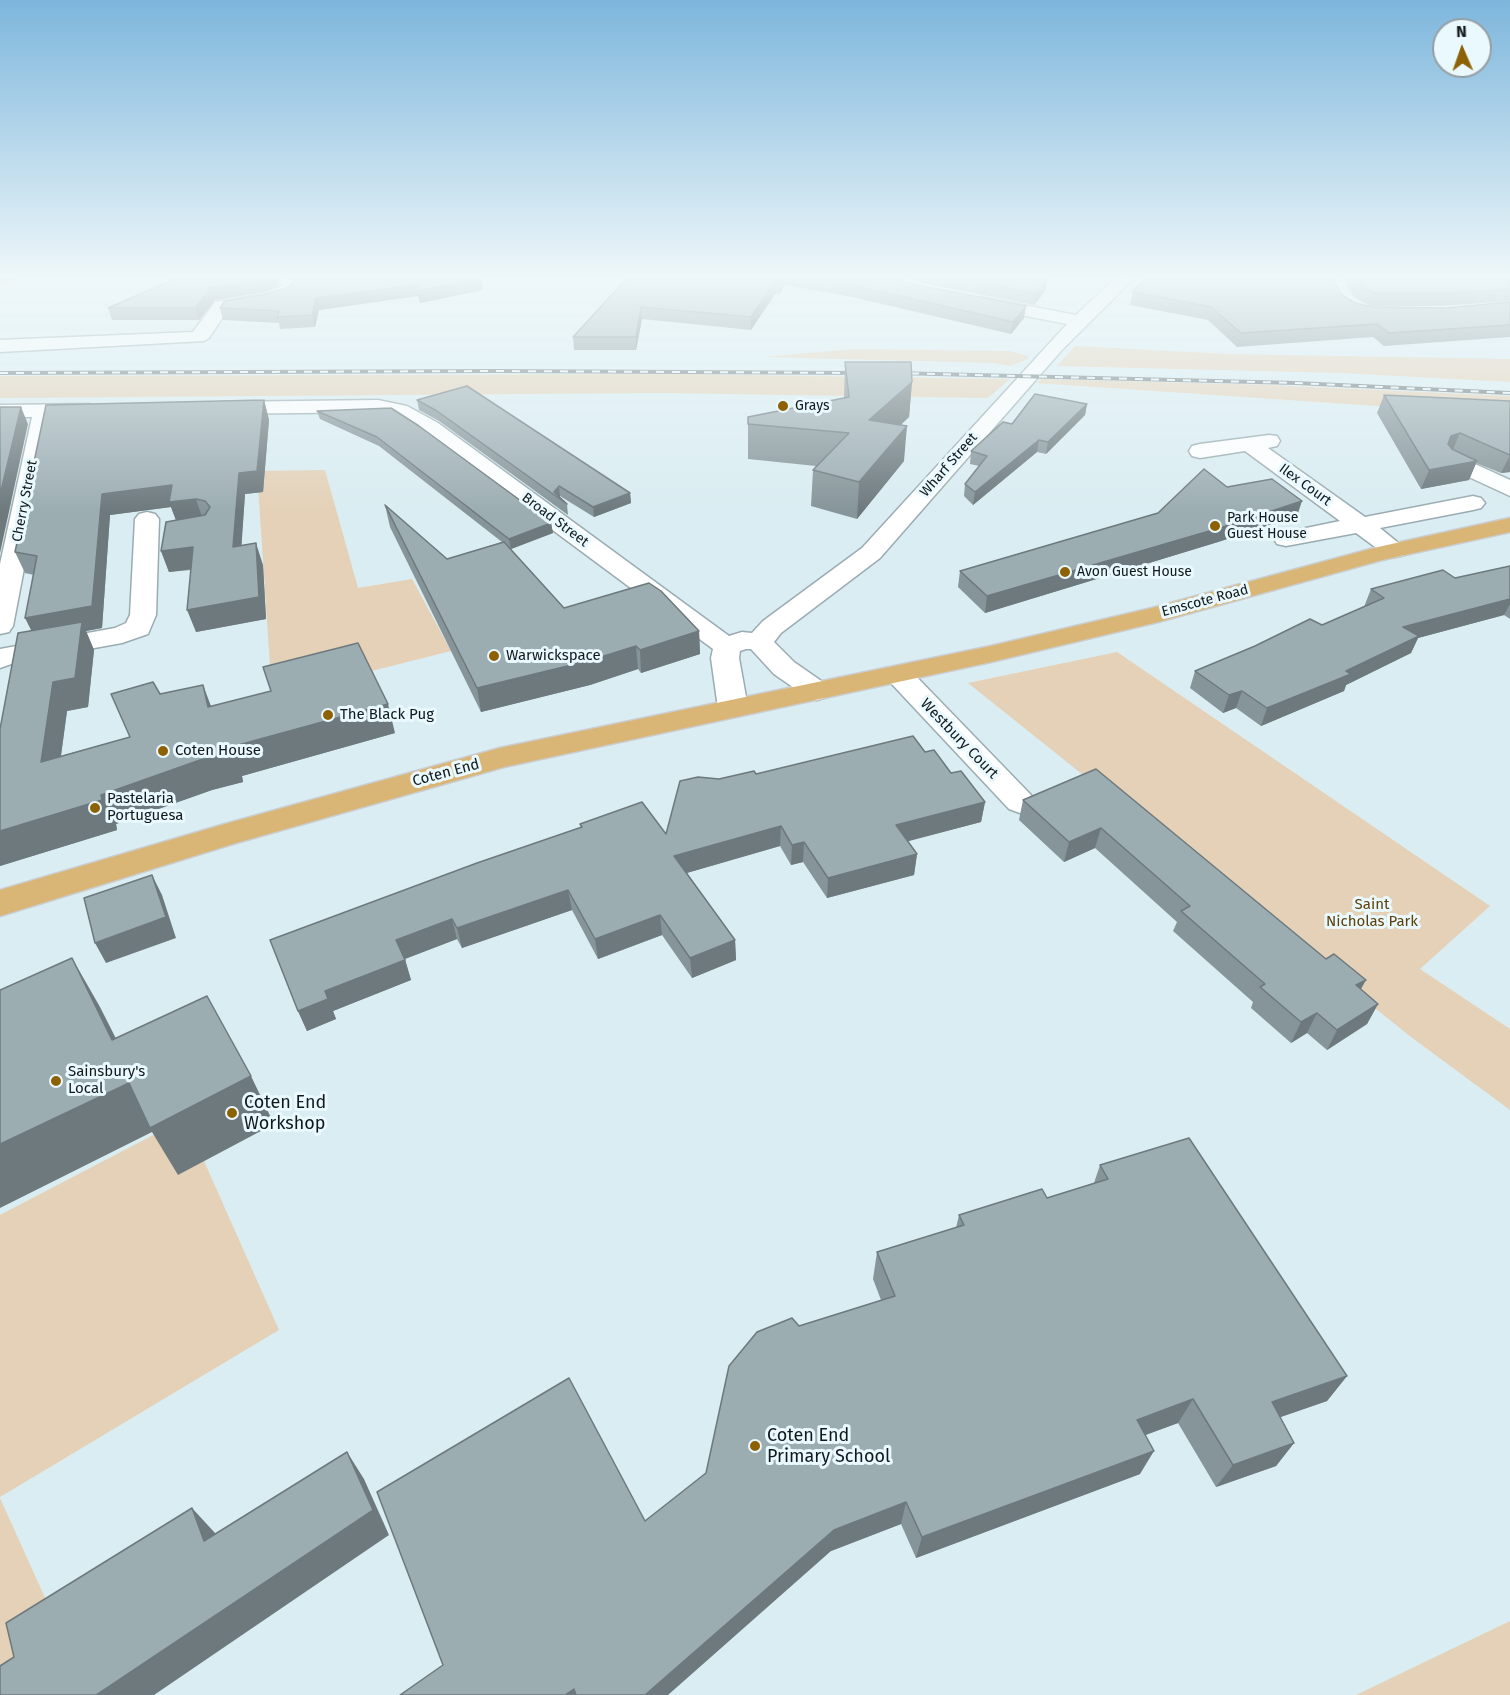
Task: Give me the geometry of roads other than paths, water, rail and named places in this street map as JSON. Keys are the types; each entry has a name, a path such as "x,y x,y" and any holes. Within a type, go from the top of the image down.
{"main road":[{"name":"Emscote Road","path":"899,675 1158,614 1395,550 1510,525"},
{"name":"Coten End","path":"0,903 225,835 454,770 591,737 899,675"}],"street":[{"name":"Wharf Street","path":"759,642 772,627 871,552 1048,354"},
{"name":"Broad Street","path":"199,408 378,406 400,410 430,428 727,647"},
{"name":"Cherry Street","path":"0,626 44,410"},
{"path":"0,411 103,410"},
{"path":"1200,451 1273,440"},
{"name":"Ilex Court","path":"1249,444 1395,550"},
{"path":"1453,461 1510,489"},
{"path":"1481,475 1510,463"},
{"name":"Ilex Court","path":"1286,539 1473,503"},
{"path":"3,654 122,635 138,628 143,615 154,530"},
{"path":"734,708 725,658 727,647 742,640 759,642 784,668 817,691"},
{"name":"Westbury Court","path":"899,675 1020,802"}],"railway":[{"path":"0,373 497,371 862,373"},
{"path":"895,373 1296,383 1510,393"}],"place":[{"name":"Grays","path":"783,406"},
{"name":"Park House Guest House","path":"1215,526"},
{"name":"Avon Guest House","path":"1065,572"},
{"name":"Warwickspace","path":"494,656"},
{"name":"The Black Pug","path":"328,715"},
{"name":"Coten House","path":"163,751"},
{"name":"Pastelaria Portuguesa","path":"95,808"},
{"name":"Sainsbury's Local","path":"56,1081"},
{"name":"Coten End Workshop","path":"232,1113"},
{"name":"Coten End Primary School","path":"755,1446"}],"park label":[{"name":"Saint Nicholas Park","path":"1372,914"}]}
